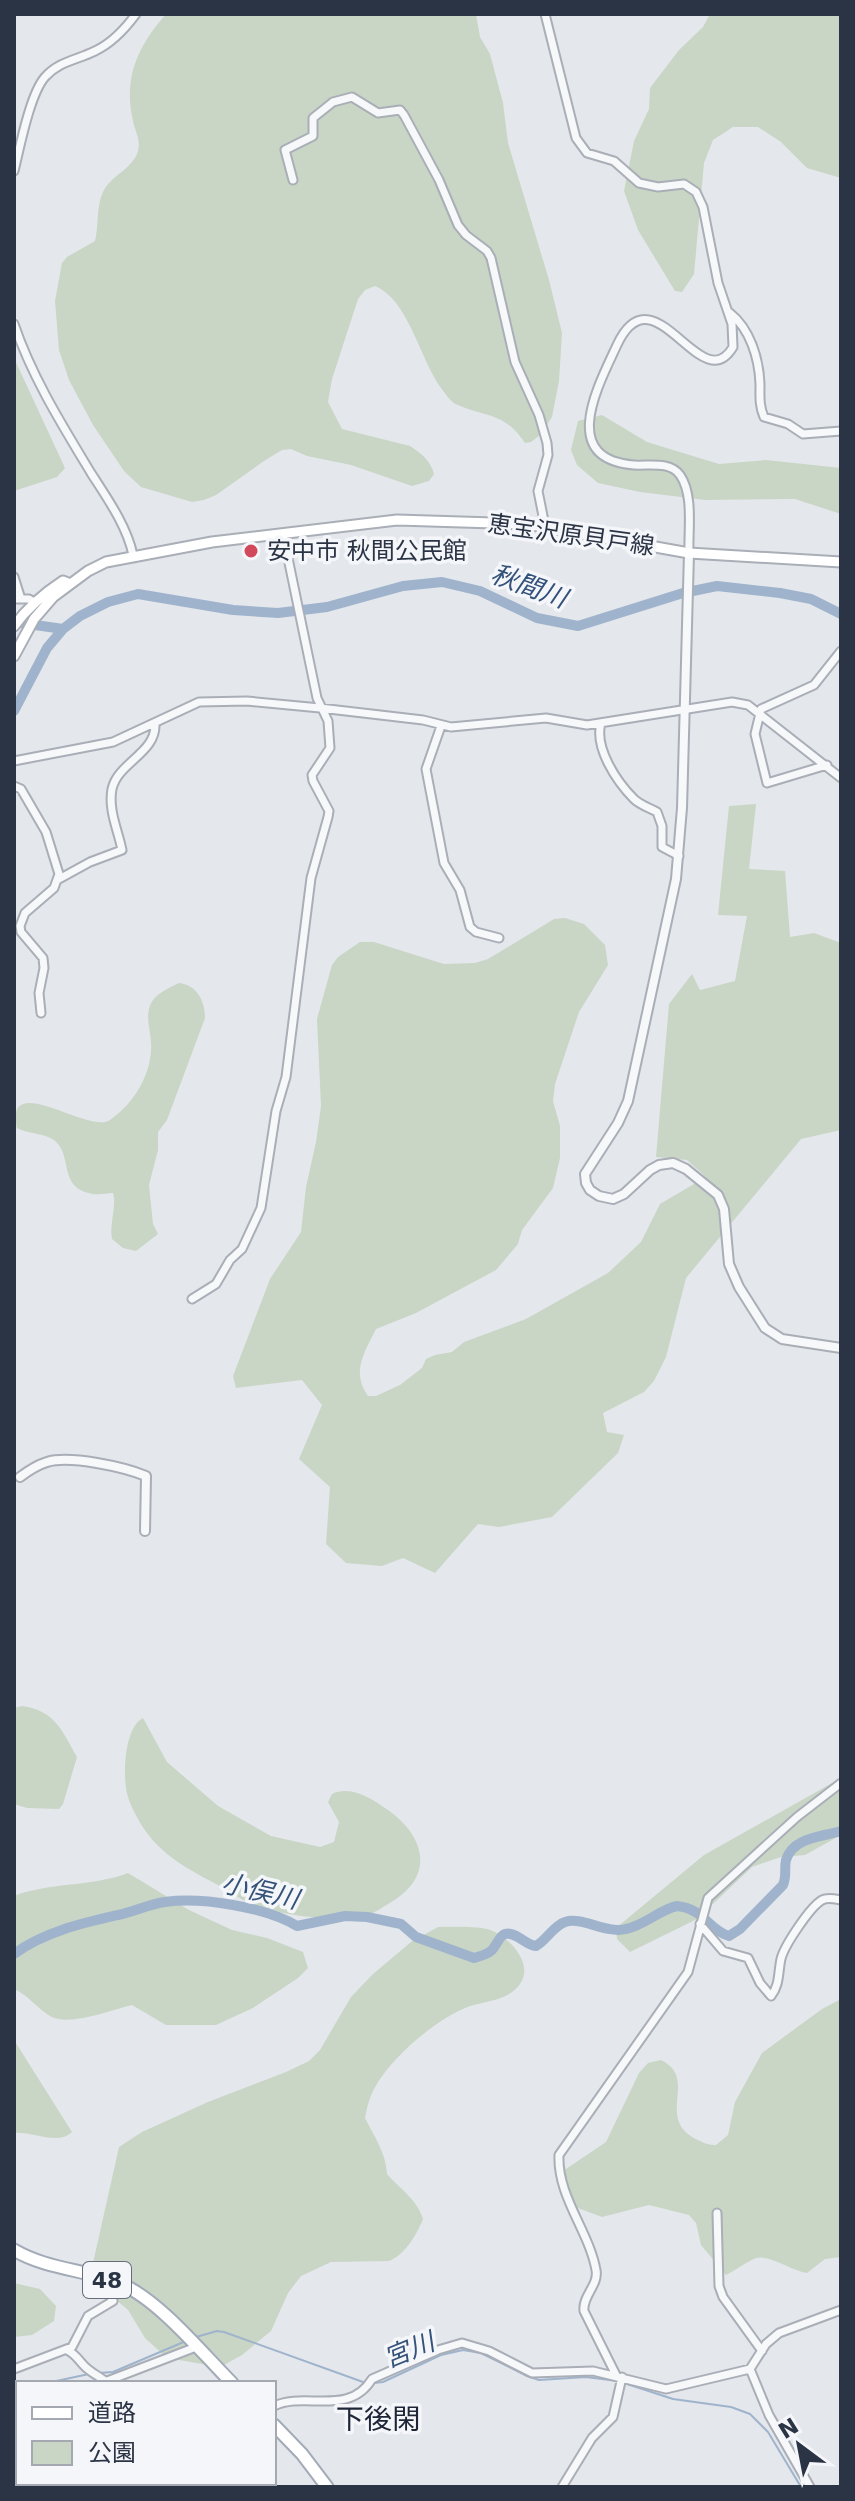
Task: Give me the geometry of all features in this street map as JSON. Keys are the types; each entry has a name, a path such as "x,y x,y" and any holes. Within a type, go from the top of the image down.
{"main road":[{"name":"恵宝沢原貝戸線","path":"14,656 27,629 53,597 106,562 212,542 397,520 545,526 689,553 841,562"},
{"name":"恵宝沢原貝戸線","path":"17,622 34,602 63,581 70,584"},
{"name":"48","path":"14,2250 45,2265 125,2285 143,2296 230,2381"},
{"path":"276,2427 327,2487"}],"street":[{"path":"14,171 31,110 46,76 62,64 98,50 113,40 136,14"},
{"path":"545,14 576,138 582,148 591,156 614,161 639,183 658,187 684,184 696,192 703,207 710,252 735,337 730,352 718,360 695,352 656,321 641,320 629,327 612,357 587,422 594,444 606,457 632,465 669,467 679,474 688,503 689,553 679,856 672,901 628,1101 613,1132 590,1163 585,1174 586,1183 595,1194 613,1199 624,1194 659,1165 673,1163 686,1169 718,1195 724,1209 729,1264 739,1287 765,1328 782,1339 841,1348"},
{"path":"293,180 285,150 313,136 313,118 323,108 352,97 374,112 400,110 404,115 439,180 458,225 491,258 515,362 539,415 547,443 548,455 538,491 545,526"},
{"path":"728,311 741,323 752,344 759,371 760,403 764,417 788,424 803,434 841,431"},
{"path":"14,324 31,368 116,514 133,555"},
{"path":"192,1299 216,1284 230,1260 242,1249 261,1208 276,1111 286,1077 311,878 329,811 312,775 330,748 328,721 320,708 283,534"},
{"path":"14,577 18,599 34,602"},
{"path":"758,713 814,685 841,651"},
{"path":"14,761 113,742 199,702 247,701 465,727 534,718 587,725 740,702 841,778"},
{"path":"758,713 755,734 767,783 827,765"},
{"path":"41,1013 39,993 43,958 21,932 25,913 44,899 59,879 90,862 122,850 111,810 113,785 118,774 149,742 156,730 155,723"},
{"path":"601,723 599,736 608,764 633,798 657,812 662,826 662,847 679,856"},
{"path":"441,726 426,769 444,863 460,890 470,927 476,932 499,938"},
{"path":"14,786 21,789 46,832 58,865 59,879"},
{"path":"20,1477 30,1469 64,1460 131,1470 146,1476 145,1531"},
{"path":"562,2487 592,2438 613,2417 619,2376 584,2311 583,2304 594,2284 596,2270 565,2186 559,2155 683,1979 691,1962 708,1898 839,1786"},
{"path":"700,1924 723,1951 748,1958 760,1983 771,1996 778,1981 782,1955 800,1926 820,1901 841,1900"},
{"path":"717,2213 719,2286 723,2297 762,2351"},
{"path":"14,2369 57,2351 67,2350 75,2343 88,2316 113,2301 101,2279"},
{"path":"276,2406 300,2400 336,2402 438,2350 462,2343 489,2351 532,2373 593,2371 666,2389 750,2369 771,2338 841,2310"},
{"path":"106,2381 192,2342"},
{"path":"67,2350 79,2357 88,2370 103,2381"},
{"path":"750,2369 769,2415 810,2487"}],"green space":[{"path":"166,14 476,14 480,37 490,54 503,103 508,143 562,333 559,381 552,417 540,435 525,443 510,426 495,417 453,402 433,376 405,316 386,293 375,286 365,290 358,299 332,379 328,402 342,429 410,446 418,452 433,469 434,474 429,481 412,486 291,449 282,450 264,461 216,495 192,502 141,487 124,471 93,425 69,380 59,350 55,301 62,263 95,241 103,192 132,163 138,151 130,105 132,77 135,63 148,38"},
{"path":"710,14 841,14 841,178 807,168 781,142 758,127 733,127 713,140 704,163 694,274 682,292 675,291 638,230 624,191 634,141 649,109 650,88 679,50 703,27"},
{"path":"14,358 65,468 57,477 14,491"},
{"path":"602,415 647,442 719,464 766,460 841,468 841,514 795,499 705,500 598,483 577,465 571,450 578,421"},
{"path":"756,804 749,869 785,871 790,937 814,933 841,943 841,1130 801,1139 686,1278 666,1357 654,1381 644,1392 603,1413 607,1432 624,1435 618,1453 552,1517 499,1527 478,1524 435,1573 403,1558 382,1566 346,1563 326,1544 330,1487 299,1459 322,1405 302,1380 236,1388 233,1376 270,1279 301,1232 321,1106 317,1019 332,965 360,942 374,942 444,964 475,963 488,959 554,919 565,918 584,924 605,945 608,965 579,1012 555,1084 553,1101 560,1126 560,1158 553,1188 522,1230 518,1244 496,1270 416,1313 376,1329 361,1362 360,1379 368,1396 376,1396 400,1385 422,1368 426,1359 452,1352 464,1342 526,1319 608,1273 641,1242 660,1204 706,1177 687,1160 656,1157 669,1004 692,974 700,990 735,981 747,916 718,915 729,806"},
{"path":"179,983 191,987 199,995 205,1018 167,1120 158,1132 158,1150 149,1185 153,1224 158,1234 136,1251 123,1248 112,1239 113,1193 82,1191 70,1178 60,1147 50,1138 17,1128 16,1111 23,1104 35,1103 99,1122 110,1120 119,1113 141,1086 149,1064 150,1005 158,995"},
{"path":"22,1706 50,1717 77,1757 59,1809 27,1808 14,1804 14,1708"},
{"path":"143,1718 167,1762 218,1806 271,1836 320,1847 334,1842 339,1822 328,1802 332,1794 345,1791 371,1799 396,1816 415,1839 420,1865 416,1877 407,1890 373,1913 323,1918 259,1907 193,1871 153,1841 129,1800 125,1778 128,1742 137,1723"},
{"path":"841,1778 841,1835 805,1855 781,1857 752,1867 697,1919 630,1952 617,1939 616,1928 704,1855"},
{"path":"128,1873 189,1910 232,1930 267,1938 303,1952 308,1968 253,2008 216,2025 166,2025 132,2005 79,2019 50,2016 14,1989 14,1896"},
{"path":"438,1927 475,1927 495,1932 517,1950 524,1976 510,1993 470,2006 430,2029 392,2064 371,2096 365,2118 382,2152 387,2174 412,2200 423,2219 414,2237 400,2254 389,2261 331,2262 301,2276 288,2293 271,2331 242,2355 224,2365 167,2358 145,2338 128,2310 100,2286 93,2274 119,2147 142,2132 208,2102 309,2061 320,2050 351,1997 373,1974 411,1942"},
{"path":"841,1999 841,2257 825,2259 807,2273 761,2257 726,2275 701,2245 696,2223 689,2215 649,2205 602,2217 567,2204 559,2181 563,2171 606,2142 639,2073 648,2063 661,2060 672,2068 677,2078 679,2121 685,2131 698,2140 716,2145 728,2135 735,2102 762,2053 822,2009"},
{"path":"14,2040 72,2132 66,2136 52,2138 14,2133"},
{"path":"14,2283 40,2289 56,2306 54,2321 32,2335 14,2337"}],"waterway":[{"name":"秋間川","path":"14,711 47,648 63,629 80,616 108,602 138,594 233,610 278,613 327,607 403,586 442,582 480,591 537,618 578,626 683,593 717,586 811,599 841,614"},
{"path":"14,622 63,629"},
{"name":"小俣川","path":"14,1954 64,1929 159,1903 180,1901 215,1902 251,1909 297,1926 345,1916 367,1917 401,1924 416,1937 474,1958 490,1952 505,1934 513,1934 536,1946 565,1922 579,1921 610,1929 626,1929 677,1906 694,1911 729,1936 740,1929 783,1885 786,1860 795,1847 809,1839 841,1831"},
{"name":"宮川","path":"196,2337 224,2332 363,2382"},
{"name":"宮川","path":"99,2373 113,2372 186,2341"},
{"name":"宮川","path":"374,2383 383,2382 441,2355 463,2350 481,2353 539,2380 586,2377 618,2381"},
{"name":"宮川","path":"56,2381 89,2374"},
{"name":"宮川","path":"624,2383 673,2399 731,2407 750,2414 768,2432 801,2487"}],"place":[{"name":"安中市 秋間公民館","path":"251,551"}],"district":[{"name":"下後閑","path":"378,2419"}]}
